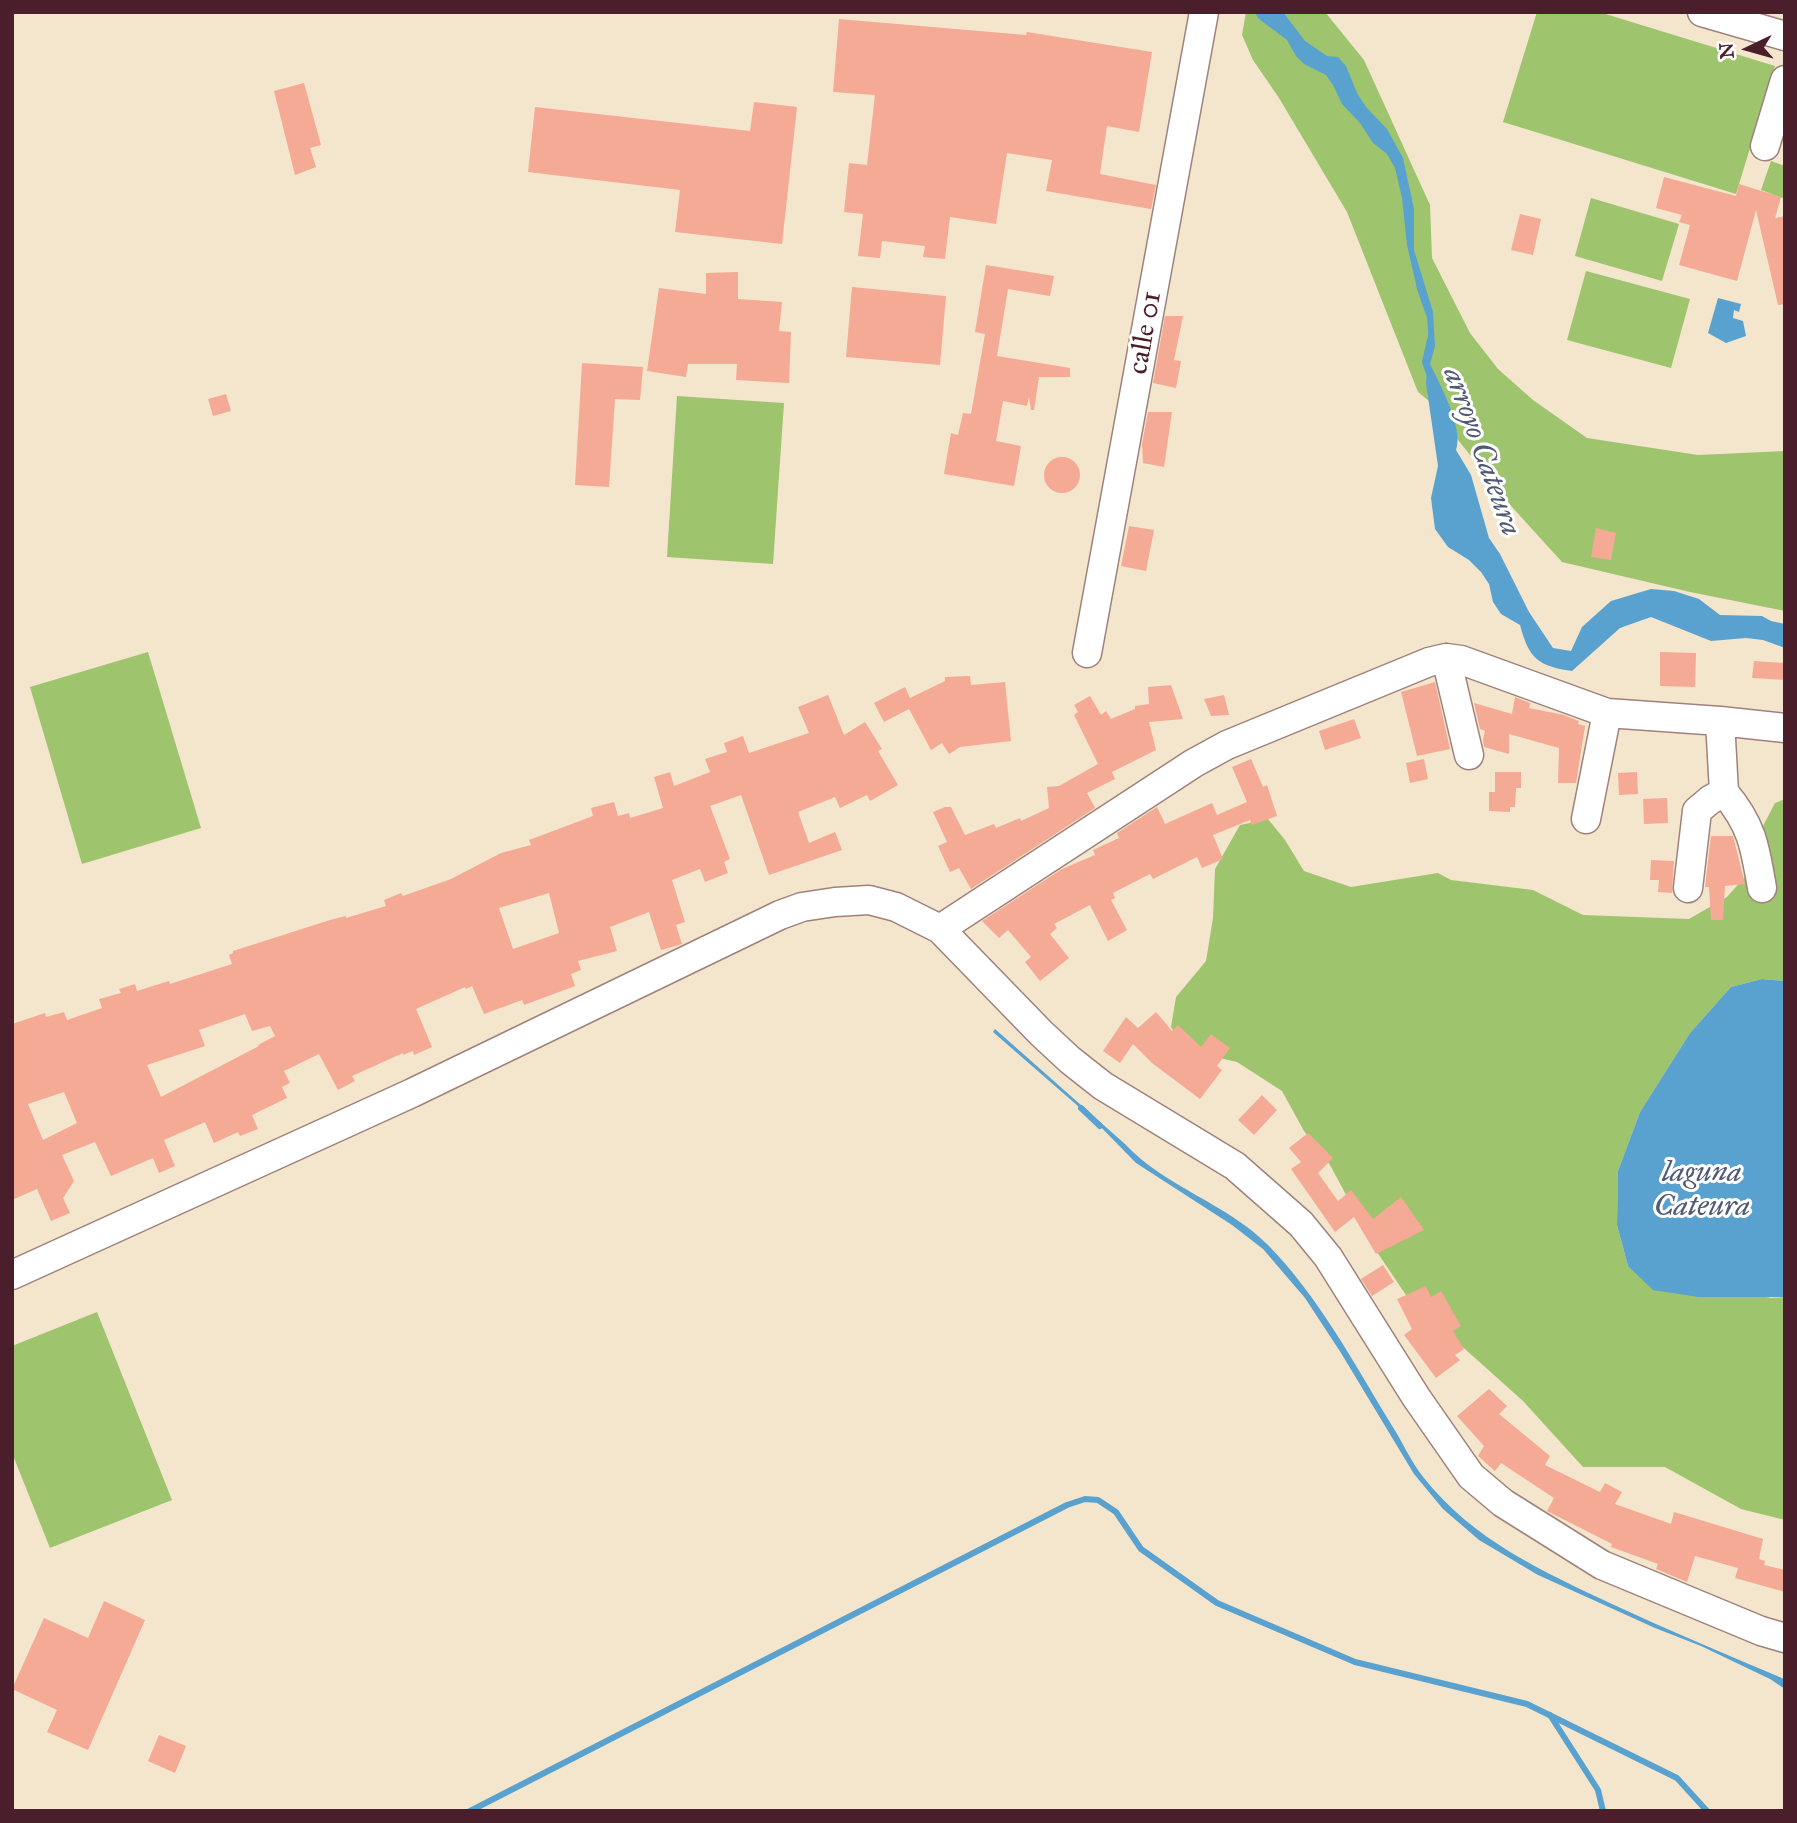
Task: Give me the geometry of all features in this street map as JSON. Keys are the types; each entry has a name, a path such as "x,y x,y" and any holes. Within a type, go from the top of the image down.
{"street":[{"name":"calle 01","path":"1087,653 1204,12"},
{"path":"1702,12 1785,36"},
{"path":"1765,146 1785,79"},
{"path":"1446,658 1469,755"},
{"path":"940,929 1194,763 1227,745 1429,662 1446,658 1461,660 1607,713 1785,728"},
{"path":"1586,818 1607,713"},
{"path":"1720,721 1724,792 1750,830 1762,888"},
{"path":"1688,888 1697,811 1724,792"},
{"path":"12,1275 412,1093 780,915 802,907 835,902 869,901 897,906 940,929 1041,1033 1103,1086 1235,1166 1301,1224 1328,1256 1416,1397 1471,1476 1503,1503 1602,1564 1761,1631 1785,1638"}],"green space":[{"path":"1246,12 1325,12 1364,60 1430,205 1432,258 1470,333 1498,369 1533,400 1587,438 1698,455 1785,451 1785,611 1562,562 1512,507 1454,435 1440,410 1418,392 1347,212 1279,98 1253,60 1242,35"},
{"path":"1537,12 1599,12 1775,66 1736,194 1503,122"},
{"path":"1771,161 1785,166 1785,199 1761,190"},
{"path":"1591,198 1679,224 1662,281 1575,256"},
{"path":"1586,271 1690,299 1671,368 1567,340"},
{"path":"677,396 784,403 773,564 667,557"},
{"path":"148,652 201,828 82,864 30,687"},
{"path":"1785,799 1785,981 1762,979 1731,987 1690,1033 1640,1112 1618,1171 1617,1225 1628,1266 1771,1298 1785,1297 1785,1520 1741,1509 1665,1467 1583,1467 1523,1401 1408,1298 1377,1252 1330,1165 1304,1131 1282,1091 1237,1062 1185,1050 1171,1027 1176,997 1206,961 1213,918 1215,869 1240,825 1268,819 1304,871 1351,887 1438,873 1451,880 1533,890 1583,915 1689,919 1727,897 1758,862 1763,826 1775,803"},
{"path":"97,1312 172,1500 50,1548 12,1453 12,1346"}],"water":[{"path":"1254,12 1283,12 1305,41 1327,56 1338,57 1346,66 1366,107 1387,129 1403,158 1414,209 1414,250 1433,312 1435,346 1430,364 1454,419 1458,441 1456,450 1471,475 1489,538 1529,612 1553,648 1571,651 1582,627 1611,601 1651,589 1674,591 1699,599 1720,615 1762,616 1785,624 1785,648 1763,640 1746,638 1711,641 1651,617 1620,628 1572,671 1550,666 1536,659 1527,645 1520,625 1501,614 1493,602 1489,584 1481,572 1469,560 1448,547 1435,529 1431,498 1438,466 1426,383 1429,343 1427,318 1407,245 1402,198 1395,168 1387,154 1373,143 1360,123 1342,104 1326,75 1304,64 1287,40 1259,19"},
{"path":"1718,298 1741,304 1739,312 1734,310 1733,318 1743,321 1746,336 1726,343 1708,333"},
{"name":"laguna Cateura","path":"1762,979 1785,981 1785,1297 1698,1297 1653,1290 1628,1266 1617,1225 1618,1171 1640,1112 1690,1033 1731,987"},
{"path":"995,1029 1141,1159 1234,1218 1268,1245 1319,1308 1419,1472 1464,1519 1510,1552 1586,1592 1782,1678 1785,1680 1785,1689 1701,1646 1538,1575 1479,1540 1443,1509 1414,1474 1305,1298 1263,1249 1232,1225 1136,1163 1094,1120 993,1032"}],"building":[{"path":"839,19 1026,35 1027,32 1152,52 1139,132 1107,126 1100,174 1156,185 1151,209 1046,191 1052,160 1007,153 996,224 950,217 945,259 923,257 925,246 882,241 880,258 858,256 863,214 844,212 849,163 867,165 875,95 833,92"},
{"path":"304,83 321,145 310,148 316,167 295,175 274,91"},
{"path":"754,102 797,107 782,244 675,232 680,190 528,172 535,107 750,131"},
{"path":"1664,177 1736,196 1739,184 1781,197 1775,218 1785,216 1785,304 1778,305 1756,210 1737,281 1679,265 1690,225 1679,222 1682,215 1656,208"},
{"path":"1520,214 1541,219 1533,255 1511,250"},
{"path":"986,265 1054,276 1050,296 1008,289 997,356 1070,368 1070,377 1039,377 1034,410 1031,410 1029,397 1027,406 1003,401 996,441 1021,446 1014,486 944,474 951,433 958,435 963,413 971,414 985,334 975,332"},
{"path":"738,272 738,299 782,302 779,331 791,332 789,383 736,380 737,364 688,364 686,377 647,371 659,288 706,294 706,273"},
{"path":"852,287 946,296 940,365 846,357"},
{"path":"1165,316 1183,316 1174,360 1181,361 1176,388 1153,383"},
{"path":"582,363 643,367 640,400 615,399 609,487 575,485"},
{"path":"226,394 231,411 213,416 208,399"},
{"path":"1148,412 1172,412 1164,467 1143,463 1142,444"},
{"path":"1062,457 1075,462 1080,475 1075,488 1062,493 1049,488 1044,475 1049,462"},
{"path":"1129,526 1154,530 1146,571 1121,566"},
{"path":"1596,528 1616,533 1611,560 1591,557"},
{"path":"1660,652 1696,653 1695,687 1660,686"},
{"path":"1754,661 1785,663 1785,680 1752,678"},
{"path":"970,676 971,685 1005,682 1011,741 960,747 949,754 942,743 931,750 909,709 884,722 874,703 905,687 910,698 945,681 945,677"},
{"path":"1435,682 1450,749 1417,756 1401,692"},
{"path":"1171,685 1183,719 1149,722 1156,750 1112,772 1115,779 1087,793 1095,808 971,889 959,868 950,872 938,846 947,842 933,812 951,807 965,835 994,824 996,828 1020,818 1021,821 1049,808 1047,787 1059,786 1098,764 1074,715 1078,712 1074,705 1090,696 1101,715 1106,711 1111,719 1135,709 1135,706 1149,704 1148,687"},
{"path":"828,695 844,735 865,722 882,749 878,751 898,785 870,801 867,795 840,808 835,797 798,812 809,843 835,832 842,850 769,875 741,795 710,806 730,859 724,862 728,873 705,882 700,869 672,880 685,922 676,925 682,944 661,950 649,912 610,927 617,951 578,961 581,970 571,974 575,986 524,1005 522,1000 484,1014 472,986 466,989 465,987 416,1009 432,1047 414,1055 413,1051 403,1053 352,1076 355,1081 338,1090 319,1054 284,1071 290,1083 282,1087 287,1098 252,1115 258,1129 240,1136 238,1132 214,1143 205,1122 164,1140 175,1166 159,1173 153,1158 111,1176 95,1142 62,1155 74,1181 63,1198 70,1213 51,1221 37,1189 12,1200 12,1024 45,1013 46,1017 64,1012 67,1020 102,1008 99,999 121,993 119,989 135,984 137,991 169,981 170,984 232,964 229,955 233,951 330,920 386,906 384,900 451,879 501,853 531,845 529,840 593,816 591,808 614,802 618,816 629,813 630,818 663,808 654,777 670,772 674,786 710,772 705,759 727,752 724,743 743,736 749,753 809,733 798,707","holes":["549,893 559,933 513,949 499,908","245,1014 252,1031 270,1026 275,1036 161,1097 147,1065 205,1046 199,1030","64,1092 77,1123 43,1140 28,1104"]},
{"path":"1224,695 1229,715 1211,716 1204,699"},
{"path":"1515,697 1530,703 1529,708 1564,715 1585,726 1576,783 1558,783 1559,748 1509,734 1509,754 1484,747 1485,731 1480,729 1474,703 1512,714"},
{"path":"1354,719 1361,738 1325,750 1319,731"},
{"path":"1251,759 1263,787 1267,785 1277,816 1252,825 1250,820 1213,835 1223,859 1202,868 1197,857 1153,879 1150,874 1113,893 1115,898 1111,900 1127,930 1108,941 1090,905 1054,924 1057,928 1050,934 1069,958 1040,981 1025,962 1031,957 1008,930 999,938 982,921 1062,869 1095,855 1093,850 1119,838 1117,833 1157,807 1165,824 1212,803 1217,815 1247,802 1232,767"},
{"path":"1424,759 1428,779 1410,783 1406,763"},
{"path":"1495,772 1521,772 1521,788 1516,788 1515,807 1510,807 1510,812 1489,811 1489,792 1495,792"},
{"path":"1637,772 1638,794 1619,795 1618,773"},
{"path":"1667,798 1668,823 1644,824 1643,799"},
{"path":"1711,836 1733,836 1745,884 1725,886 1723,920 1711,920 1709,887 1705,887"},
{"path":"1651,860 1674,861 1672,893 1658,892 1659,880 1650,880"},
{"path":"1156,1012 1172,1031 1178,1025 1201,1047 1211,1034 1230,1048 1217,1066 1222,1070 1200,1099 1152,1063 1133,1044 1120,1063 1103,1051 1126,1017 1138,1028"},
{"path":"1262,1095 1277,1110 1254,1135 1238,1120"},
{"path":"1308,1133 1333,1158 1318,1173 1338,1201 1351,1190 1373,1219 1401,1197 1424,1230 1376,1254 1354,1217 1335,1232 1291,1169 1301,1162 1289,1148"},
{"path":"1383,1265 1394,1282 1372,1296 1361,1279"},
{"path":"1426,1286 1431,1297 1441,1291 1461,1326 1453,1331 1464,1349 1455,1355 1460,1360 1436,1378 1404,1335 1412,1329 1397,1299"},
{"path":"1489,1389 1507,1406 1499,1414 1550,1456 1545,1465 1600,1492 1605,1483 1622,1492 1615,1504 1671,1524 1674,1512 1763,1539 1759,1559 1765,1561 1764,1565 1785,1570 1785,1592 1735,1578 1738,1568 1695,1556 1687,1582 1656,1569 1658,1564 1611,1547 1612,1544 1547,1511 1554,1498 1501,1463 1495,1471 1478,1456 1484,1446 1457,1416"},
{"path":"104,1601 145,1620 88,1750 47,1732 57,1710 12,1689 44,1618 88,1638"},
{"path":"159,1735 186,1746 175,1773 148,1761"}],"waterway":[{"name":"arroyo Cateura","path":"1430,376 1425,362 1431,336"},
{"path":"1081,1108 1100,1126"},
{"path":"470,1811 1067,1505 1085,1499 1098,1500 1116,1512 1141,1549 1217,1603 1355,1662 1527,1704 1677,1778 1707,1811"},
{"path":"1550,1715 1598,1790 1603,1811"}]}
